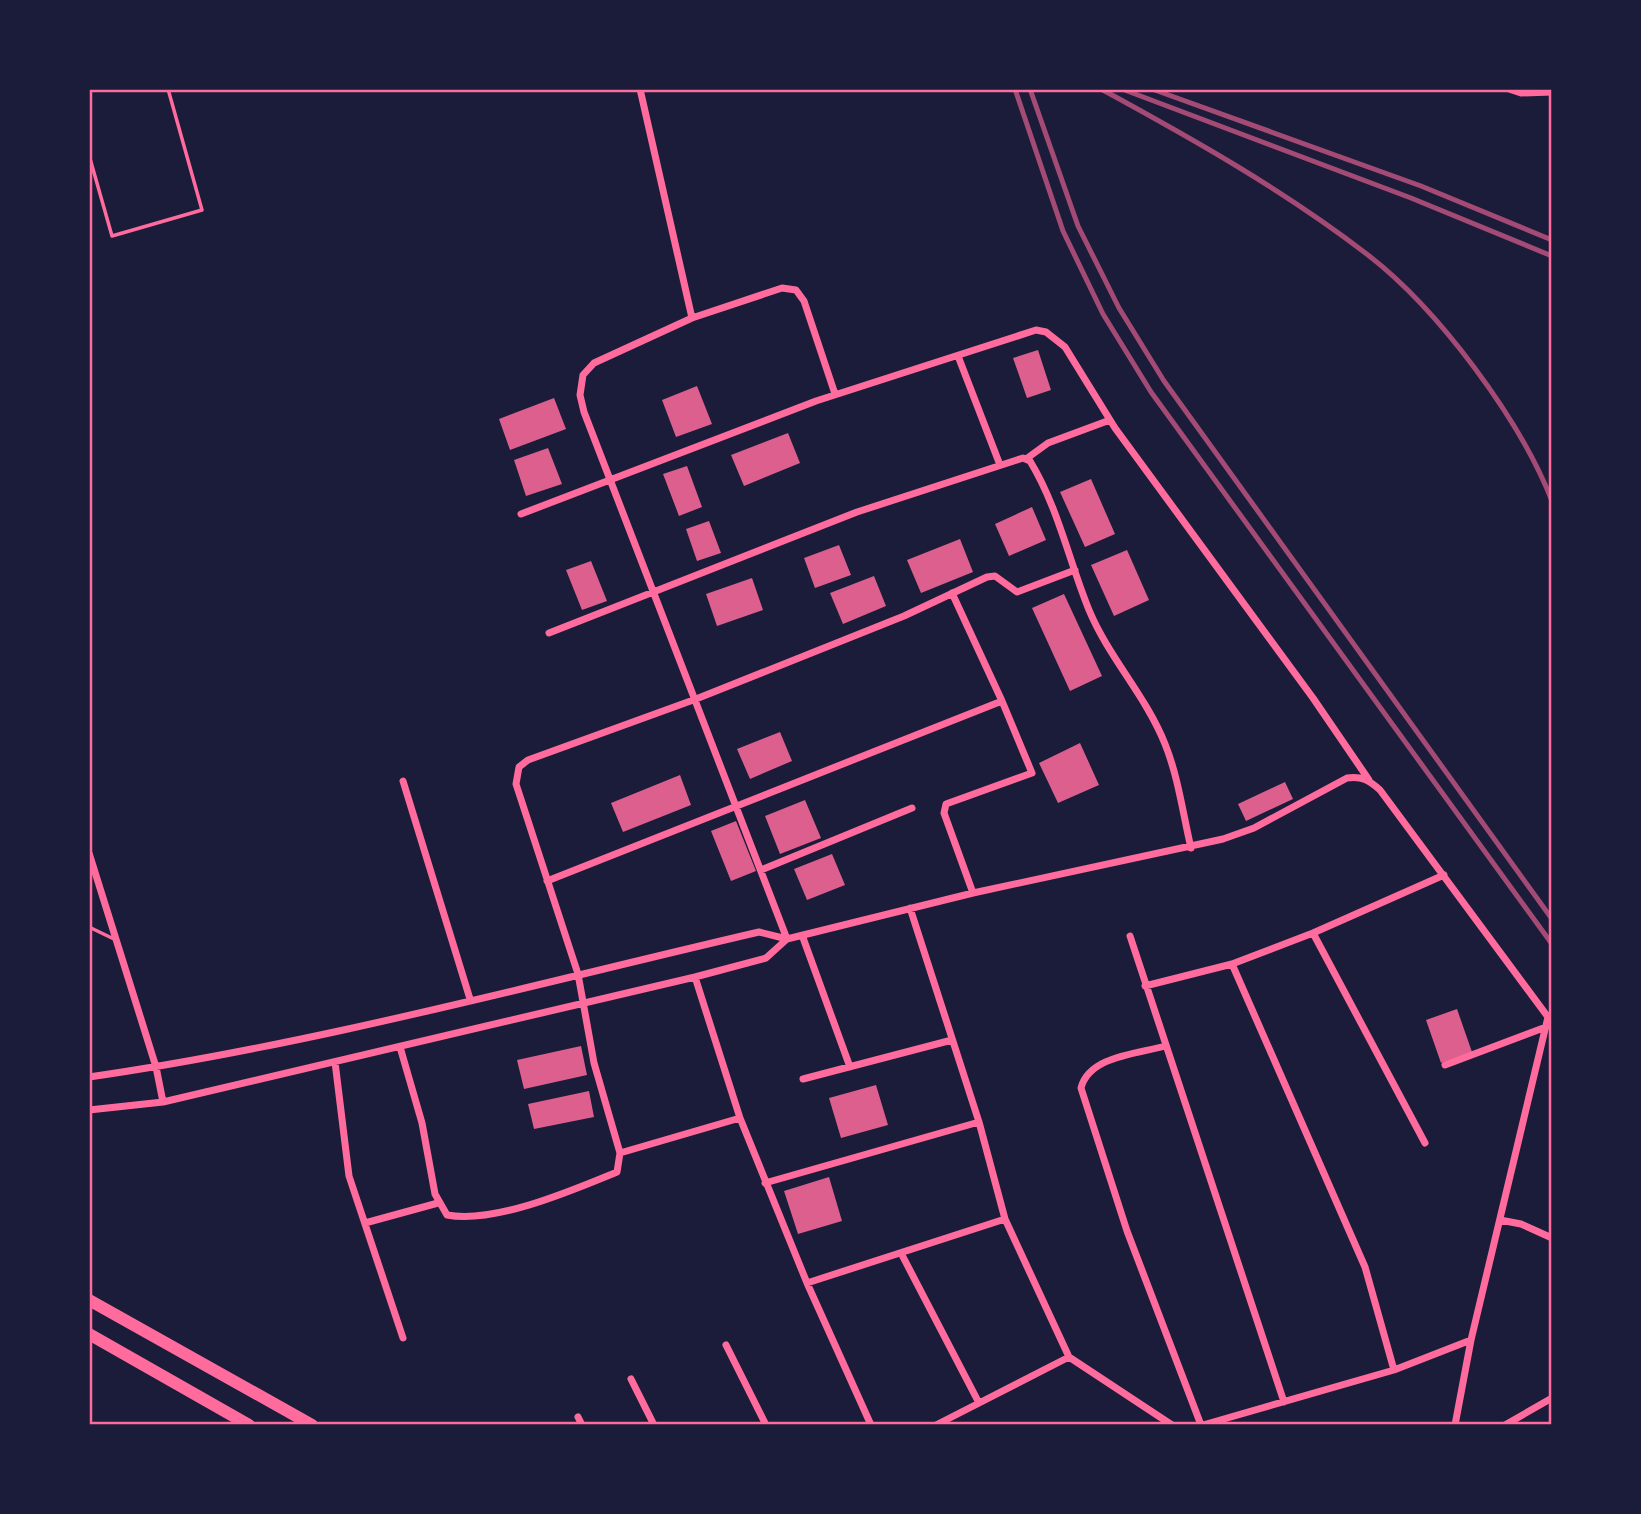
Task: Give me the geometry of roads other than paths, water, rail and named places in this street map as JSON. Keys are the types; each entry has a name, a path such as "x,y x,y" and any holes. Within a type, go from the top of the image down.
{"main road":[{"path":"89,1300 312,1425"},
{"path":"89,1334 230,1419 249,1425"}],"street":[{"path":"640,89 692,318"},
{"path":"1509,89 1521,93 1552,92"},
{"path":"787,939 696,699 608,480 580,395 583,375 594,363 692,318 782,288 796,290 804,301 835,394"},
{"path":"521,514 835,394 1036,330 1046,332 1065,347 1110,420 1313,698 1369,780 1380,790 1548,1017 1471,1340 1455,1425"},
{"path":"958,356 1000,465"},
{"path":"549,633 857,512 1000,465 1026,460 1048,443 1110,420"},
{"path":"1026,460 1034,468 1046,492 1089,610 1111,655 1145,705 1167,747 1191,848"},
{"path":"400,1047 422,1123 438,1203 447,1215 464,1217 544,1202 617,1172 620,1153 594,1063 578,974 516,784 516,774 522,764 696,699 904,616 995,576 1017,592 1075,570"},
{"path":"952,593 1032,773 946,804 944,813 973,892"},
{"path":"547,881 1002,701"},
{"path":"89,1110 163,1102 695,977 766,958 787,939 802,935 973,892 1191,848 1254,828 1347,778 1369,780"},
{"path":"403,781 470,999"},
{"path":"761,870 912,808"},
{"path":"89,853 156,1067 163,1102"},
{"path":"1145,986 1232,964 1313,933 1444,875"},
{"path":"910,908 979,1122 1005,1219 1069,1357 1172,1425"},
{"path":"89,1077 156,1067 470,999 759,932 787,939"},
{"path":"1313,933 1425,1143"},
{"path":"802,935 850,1067"},
{"path":"1130,936 1284,1402"},
{"path":"1232,964 1365,1267 1394,1370"},
{"path":"695,977 740,1118 765,1183 871,1425"},
{"path":"1445,1065 1546,1027"},
{"path":"803,1079 952,1040"},
{"path":"1165,1046 1094,1066 1084,1076 1081,1087 1126,1231 1202,1425 1394,1370 1471,1340"},
{"path":"335,1062 349,1176 403,1338"},
{"path":"620,1153 740,1118"},
{"path":"765,1183 979,1122"},
{"path":"365,1223 438,1203"},
{"path":"807,1283 1005,1219"},
{"path":"1500,1220 1521,1224 1552,1238"},
{"path":"901,1253 979,1403"},
{"path":"726,1345 766,1425"},
{"path":"936,1425 1069,1357"},
{"path":"631,1379 654,1425"},
{"path":"1505,1425 1552,1398"}],"lane":[{"path":"89,155 112,236 202,210 168,89"},
{"path":"89,927 117,941"}],"railway":[{"path":"1015,89 1063,231 1103,314 1151,392 1552,944"},
{"path":"1030,89 1078,226 1119,308 1164,381 1552,919"},
{"path":"1101,89 1204,147 1304,209 1395,278 1449,335 1498,401 1538,469 1552,501"},
{"path":"1122,89 1411,198 1552,256"},
{"path":"1152,89 1421,186 1552,240"}]}
